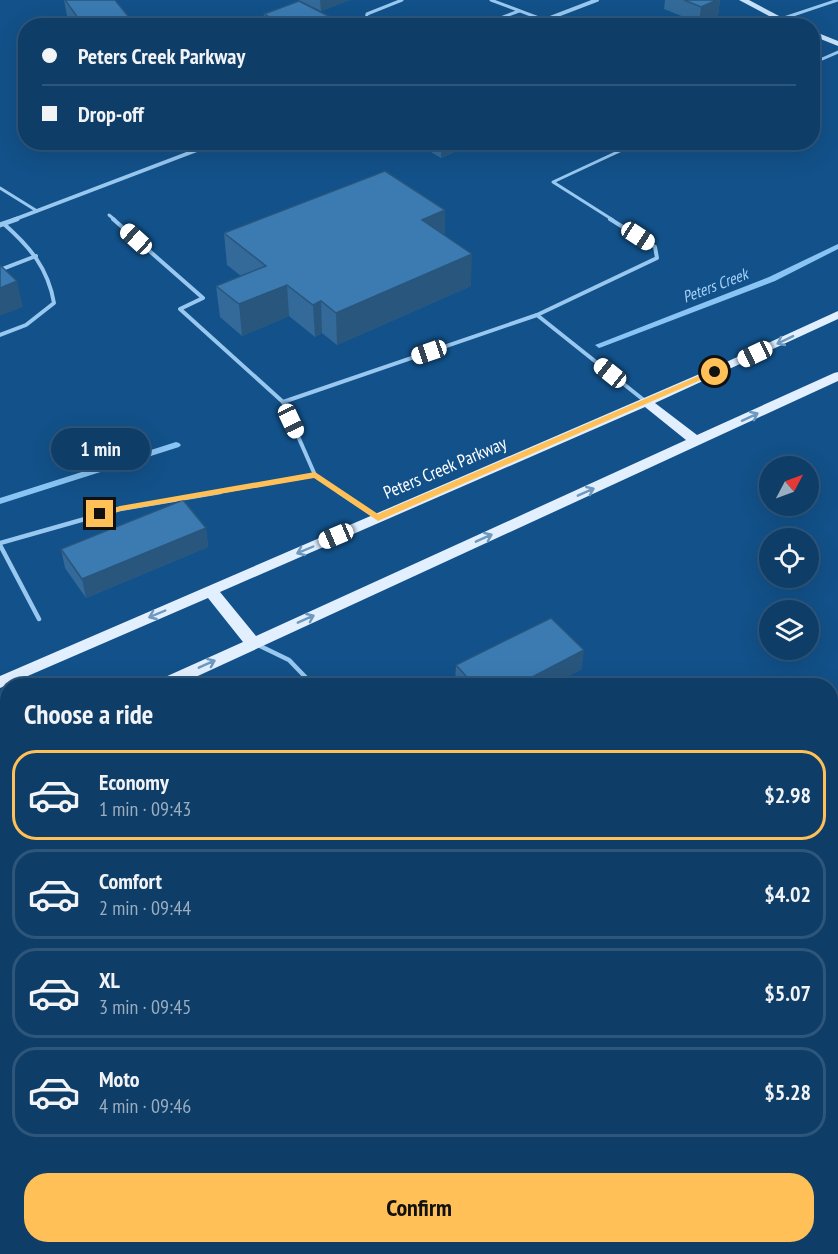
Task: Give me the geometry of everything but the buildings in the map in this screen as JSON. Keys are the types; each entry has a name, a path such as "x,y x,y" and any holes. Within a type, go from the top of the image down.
{"main road":[{"name":"Peters Creek Parkway","path":"9,678 646,402 838,315"},
{"path":"177,678 838,376"},
{"path":"646,402 696,442"},
{"path":"211,591 253,643"}],"street":[{"path":"548,18 597,0"},
{"path":"748,1 779,18"},
{"path":"820,36 837,42"},
{"path":"2,224 197,150"}],"lane":[{"path":"366,18 367,14 402,0"},
{"path":"490,0 538,18"},
{"path":"784,18 838,0"},
{"path":"501,18 519,11"},
{"path":"820,60 838,52"},
{"path":"283,402 537,315 657,258 655,247 553,182 622,150"},
{"path":"0,188 37,211"},
{"path":"110,215 203,298 180,309 283,402 315,474 378,518"},
{"path":"0,335 26,325 54,303 51,282 31,247 2,224"},
{"path":"0,270 36,256"},
{"path":"537,315 646,402"},
{"path":"39,619 0,544 120,508 315,474"},
{"path":"253,643 289,660 306,678"}],"waterway":[{"name":"Peters Creek","path":"599,345 772,279 838,246"},
{"name":"Peters Creek","path":"0,501 176,445"}],"route":[{"path":"100,514 120,508 315,474 378,518 715,372"}]}
